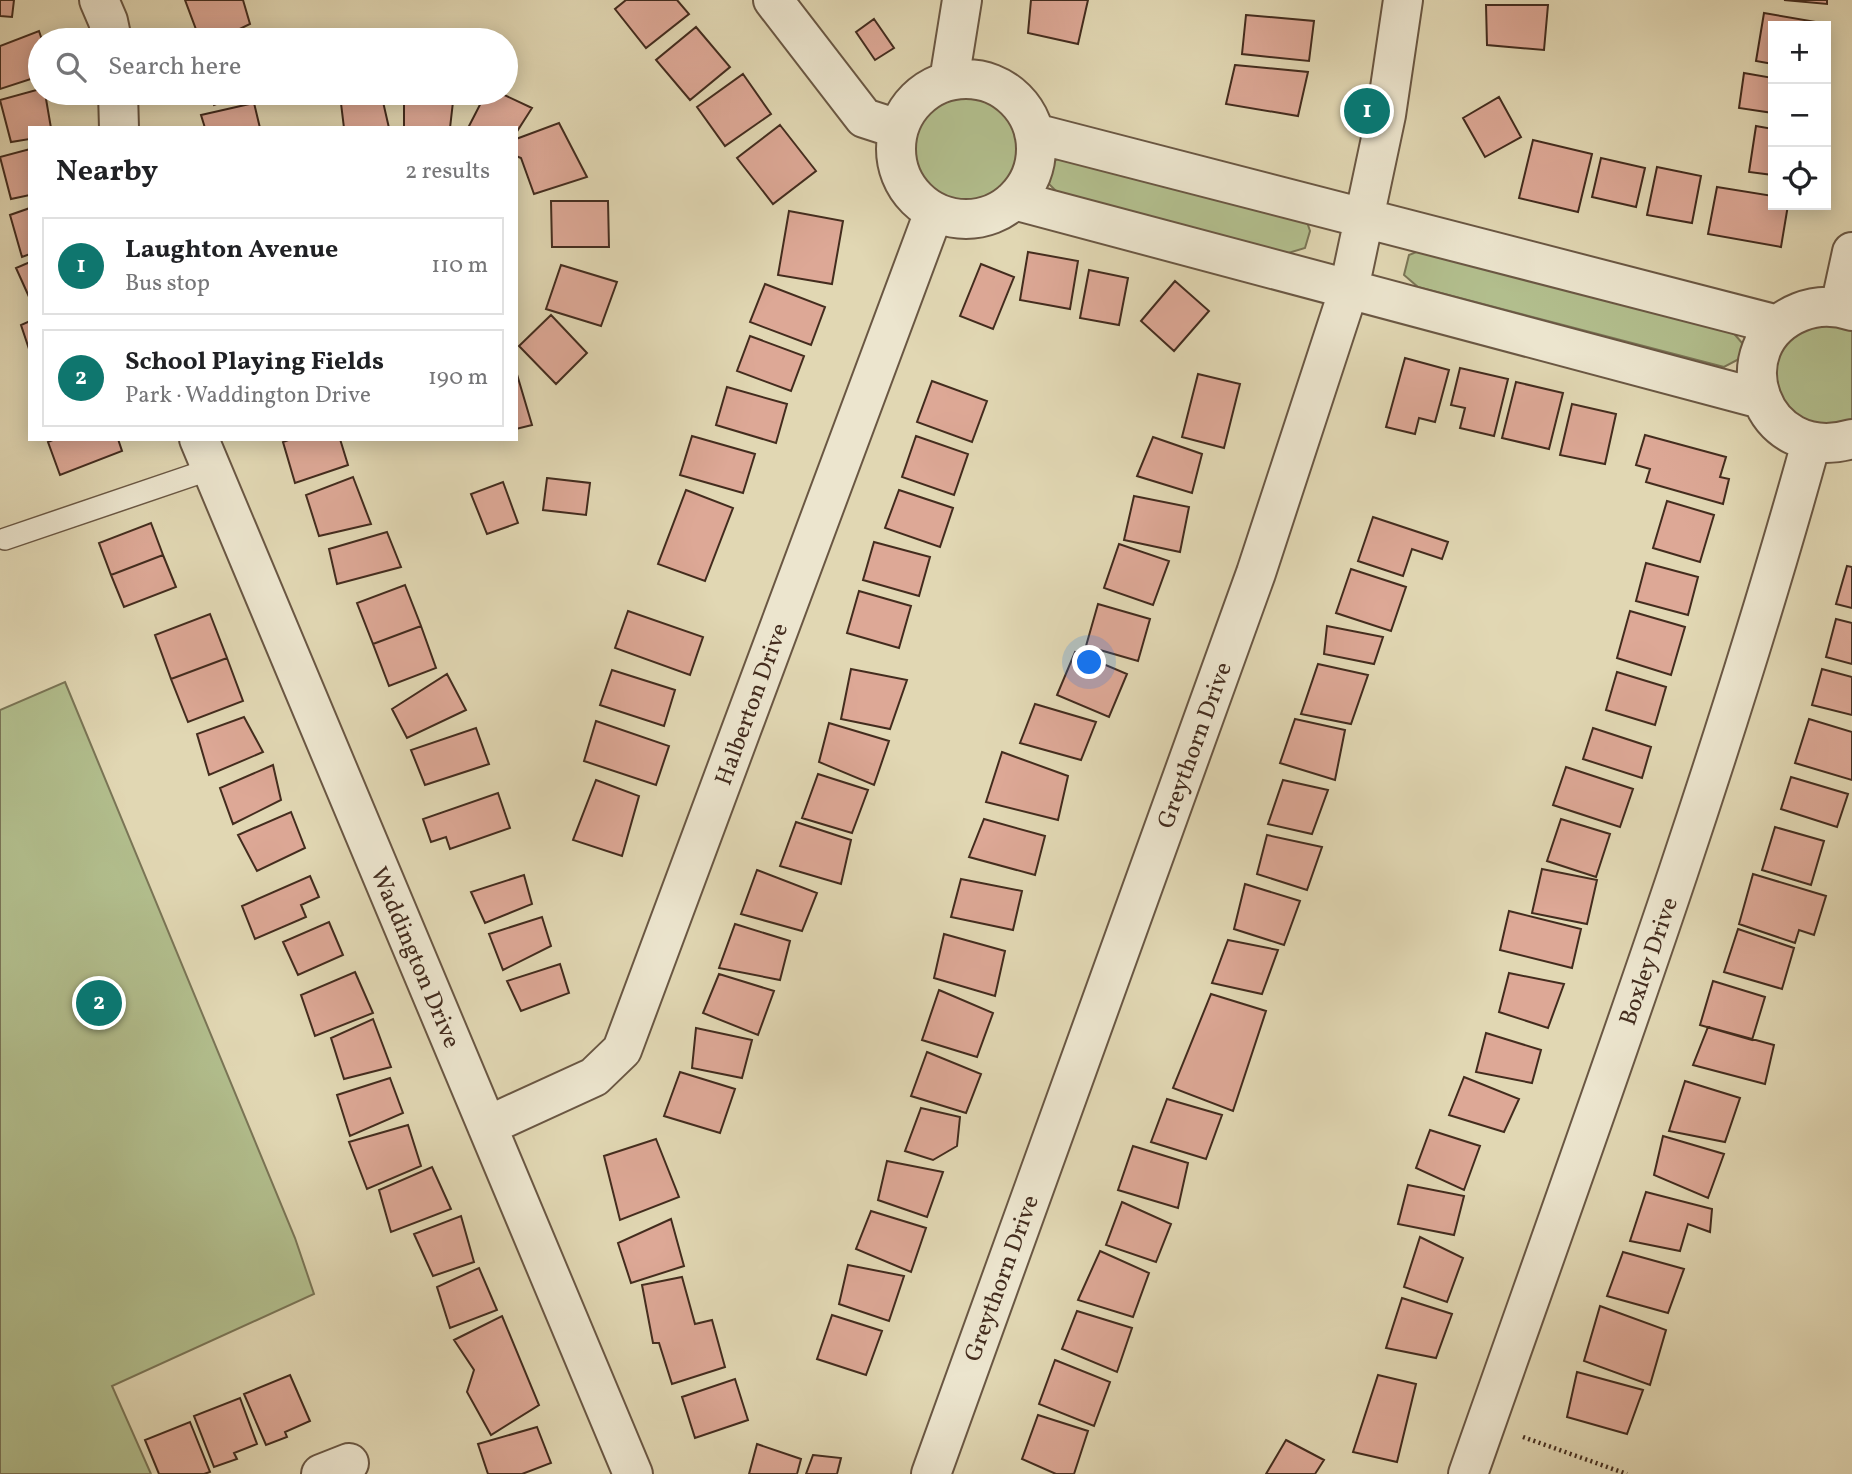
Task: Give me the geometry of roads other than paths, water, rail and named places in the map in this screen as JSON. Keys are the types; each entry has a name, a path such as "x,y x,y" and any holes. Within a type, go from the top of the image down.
{"street":[{"path":"99,0 110,28"},
{"path":"773,0 864,118 898,129"},
{"path":"949,81 962,0"},
{"name":"Greythorn Drive","path":"930,1474 1256,573 1349,289 1386,115 1403,0"},
{"path":"971,79 993,84 1011,96 1025,112 1034,132 1036,150 1033,168 1026,186 1014,200 997,212 976,218 954,218 934,212 914,197 901,176 895,153 898,129 909,107 927,90 949,81 971,79"},
{"path":"118,105 119,126"},
{"path":"1034,132 1778,325"},
{"path":"1014,200 1761,399"},
{"name":"Halberton Drive","path":"487,1126 594,1077 622,1050 934,212"},
{"path":"1852,252 1846,309 1824,306 1807,309 1778,325 1766,341 1759,359 1757,380 1761,399 1772,419 1790,434 1811,443 1834,444 1852,439"},
{"name":"Boxley Drive","path":"1468,1474 1615,1061 1738,693 1811,443"},
{"name":"Waddington Drive","path":"205,454 633,1474"}],"lane":[{"path":"5,539 205,454"}],"place":[{"name":"Laughton Avenue","path":"1367,111"},
{"name":"School Playing Fields","path":"99,1003"}]}
